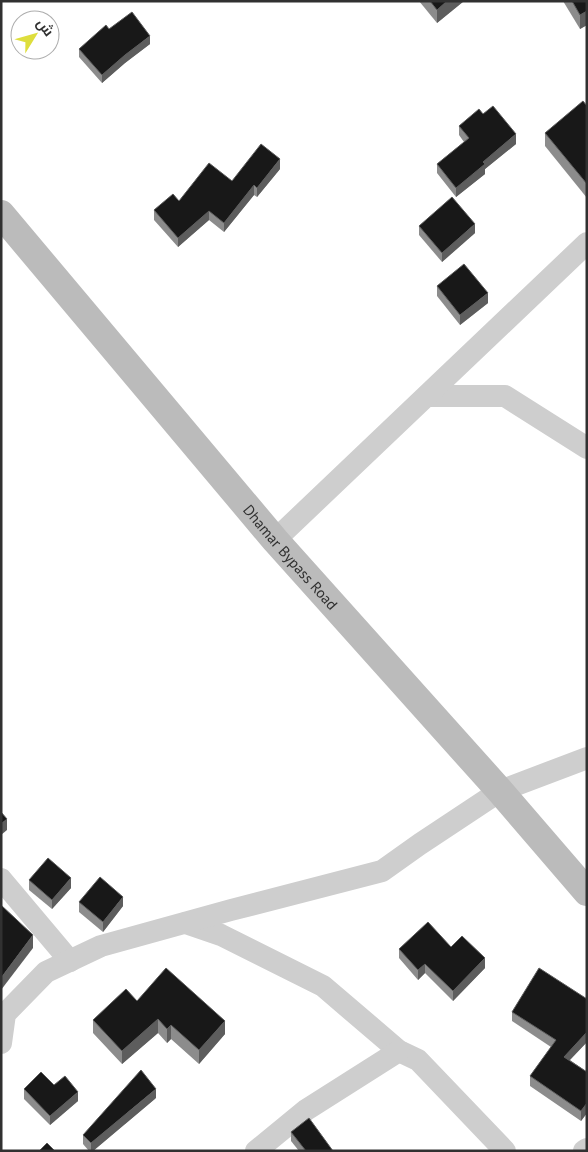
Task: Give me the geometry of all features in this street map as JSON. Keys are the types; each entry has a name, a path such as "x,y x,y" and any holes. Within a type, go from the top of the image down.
{"main road":[{"name":"Dhamar Bypass Road","path":"1,214 275,540 500,791 587,892"}],"street":[{"path":"275,540 587,243"},
{"path":"426,396 505,396 587,448"},
{"path":"1,1043 3,1013 46,972 101,946 382,871 500,791 587,758"},
{"path":"1,879 70,961"},
{"path":"186,923 221,935 323,986 399,1052 418,1060 505,1151"},
{"path":"256,1151 306,1110 399,1052"}],"building":[{"path":"430,1 447,1 437,10"},
{"path":"572,1 587,1 587,11 580,15"},
{"path":"132,12 150,36 102,75 79,49 106,25 109,29"},
{"path":"583,101 587,106 587,184 545,133"},
{"path":"493,106 516,134 483,162 485,164 456,188 437,164 469,138 459,126 479,109 483,114"},
{"path":"261,144 280,159 257,188 254,185 224,223 209,211 178,238 154,210 173,194 179,201 209,163 232,181"},
{"path":"452,197 475,224 442,253 419,226"},
{"path":"464,264 488,293 460,315 437,286"},
{"path":"1,812 7,819 1,824"},
{"path":"48,858 71,878 52,900 29,880"},
{"path":"100,877 123,897 103,922 79,902"},
{"path":"1,905 33,935 1,978"},
{"path":"428,922 451,947 462,936 485,958 453,991 425,964 418,970 399,949"},
{"path":"166,968 225,1021 199,1050 171,1025 167,1029 158,1019 122,1051 93,1020 126,989 137,1001"},
{"path":"539,968 587,999 587,1032 564,1057 587,1072 587,1103 581,1111 530,1076 556,1040 512,1012"},
{"path":"141,1070 156,1089 91,1143 83,1135"},
{"path":"41,1072 54,1085 65,1076 78,1092 50,1116 24,1089"},
{"path":"309,1118 333,1151 306,1151 291,1132"},
{"path":"47,1143 55,1151 39,1151"}]}
